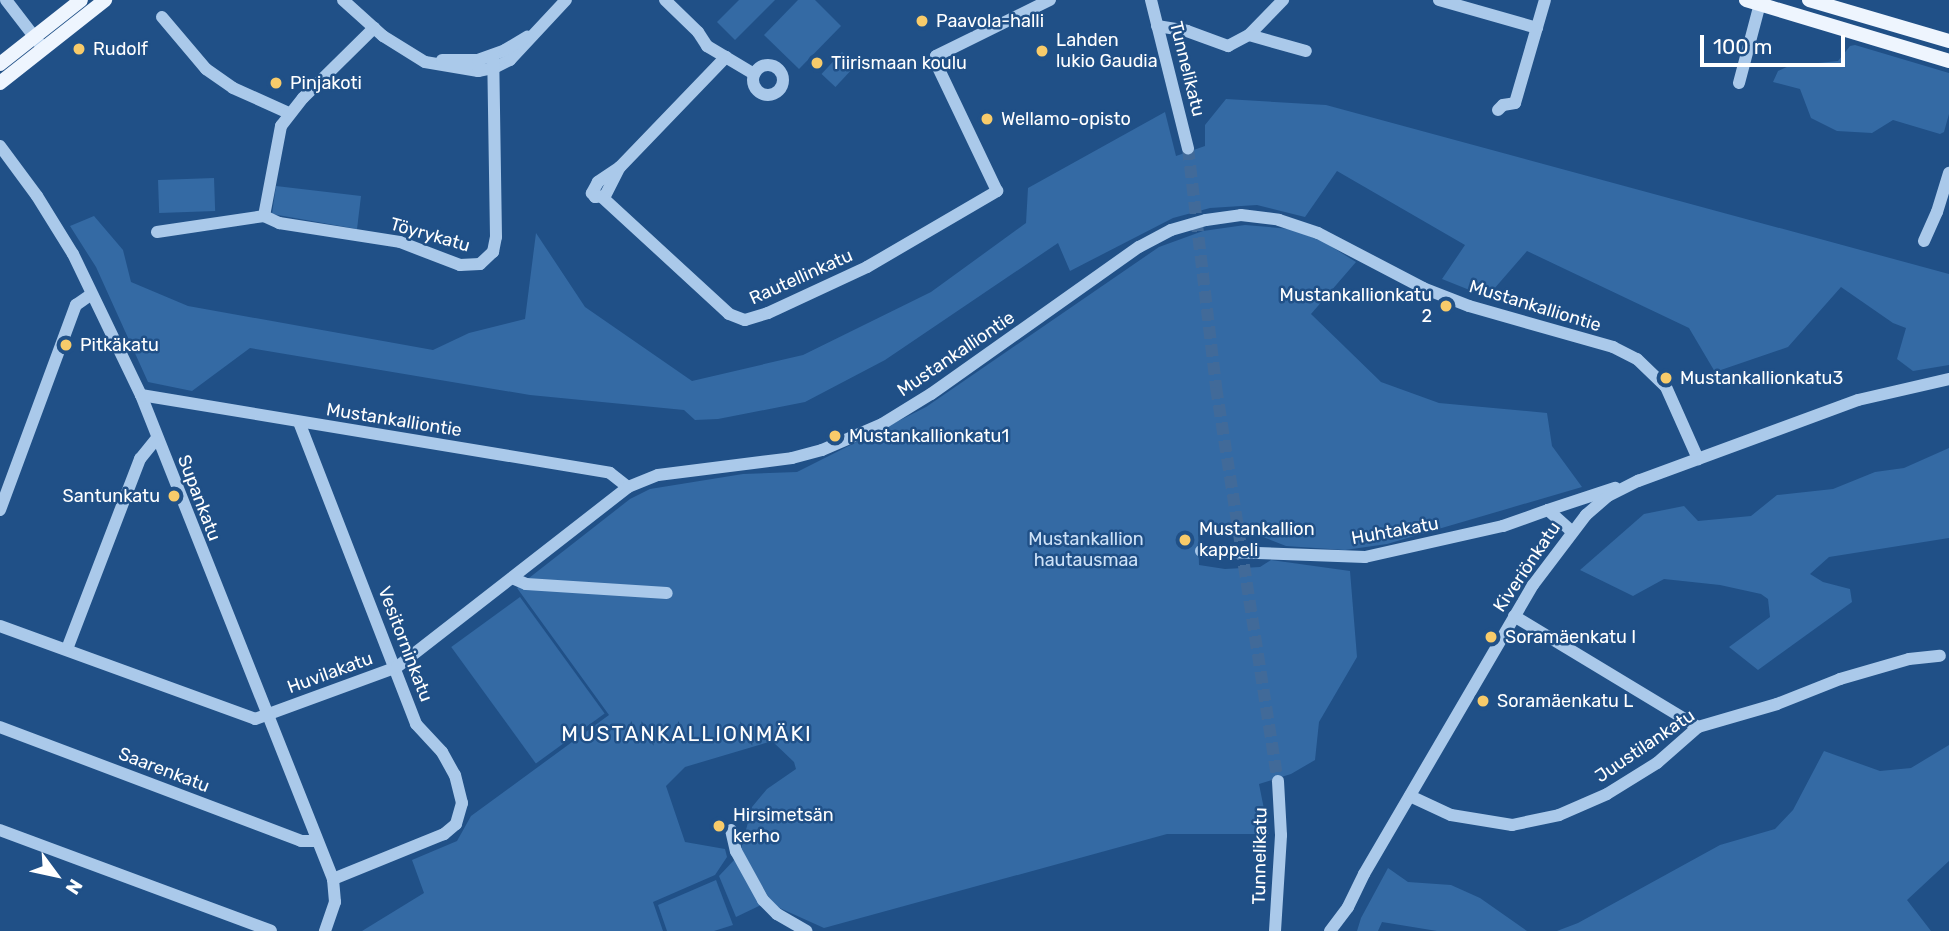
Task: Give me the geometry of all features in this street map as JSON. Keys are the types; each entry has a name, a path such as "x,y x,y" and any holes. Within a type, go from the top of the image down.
{"main road":[{"path":"0,64 81,0"},
{"path":"0,83 105,0"},
{"path":"1809,0 1949,41"},
{"path":"1756,1 1949,61"}],"street":[{"path":"6,0 43,48"},
{"path":"343,0 374,28 411,54 449,61 494,61 541,26 566,0"},
{"path":"665,0 698,32 713,40 726,57 754,74"},
{"name":"Rautellinkatu","path":"726,57 620,167 594,187 595,197 603,198 729,314 745,320 768,313 867,267 998,191 936,63 936,56 1050,0"},
{"name":"Tunnelikatu","path":"1151,0 1188,148"},
{"path":"1157,26 1187,31 1228,46 1249,35 1283,0"},
{"path":"1439,0 1537,28"},
{"path":"1498,110 1503,105 1515,103 1545,0"},
{"path":"1740,83 1756,1"},
{"path":"162,17 206,69 233,88 289,113"},
{"path":"264,216 277,139 289,113 374,28"},
{"path":"1249,35 1306,51"},
{"name":"Töyrykatu","path":"157,232 264,216 279,223 400,242 468,267 486,260 493,252 496,237 494,61"},
{"name":"Supankatu","path":"0,146 37,196 92,293 141,395 333,879"},
{"path":"1924,241 1937,212 1949,173"},
{"name":"Mustankalliontie","path":"141,395 610,473 628,487 658,475 792,458 822,450 882,424 931,394 1139,247 1171,230 1206,220 1241,215 1279,220 1318,233 1423,288 1469,306 1613,348 1637,359 1666,387 1698,459"},
{"path":"0,510 76,304 92,293"},
{"name":"Kiveriönkatu","path":"1330,931 1348,907 1514,616 1571,531 1586,515 1622,487 1858,400 1949,379"},
{"name":"Vesitorninkatu","path":"299,422 397,667 416,724 442,752 460,789 461,814 456,824 444,834 333,879"},
{"path":"67,649 140,459 157,438"},
{"name":"Huvilakatu","path":"0,625 254,719 397,667 628,487"},
{"name":"Huhtakatu","path":"1201,551 1365,557 1503,526 1598,492 1622,487"},
{"path":"1548,510 1571,531"},
{"path":"512,578 526,584 667,593"},
{"path":"1514,616 1698,727"},
{"name":"Juustilankatu","path":"1410,796 1451,815 1512,825 1559,816 1607,794 1657,764 1698,727 1777,704 1840,679 1909,659 1940,656"},
{"name":"Saarenkatu","path":"0,727 301,841 317,841"},
{"name":"Tunnelikatu","path":"1275,931 1281,835 1278,781"},
{"path":"0,830 271,931"},
{"path":"731,830 736,851 763,900 777,914 807,931"},
{"path":"325,931 335,902 333,879"},
{"name":"Kiveriönkatu","path":"1342,931 1348,907"}],"green space":[{"path":"739,0 775,0 735,40 717,22"},
{"path":"798,0 815,0 841,26 799,69 764,35"},
{"path":"1855,45 1949,73 1949,114 1944,132 1940,134 1893,120 1872,133 1837,131 1811,118 1800,89 1773,82 1778,71 1789,66 1838,61 1850,46"},
{"path":"842,52 856,65 835,87 822,74"},
{"path":"1226,99 1326,105 1949,274 1949,365 1913,371 1897,359 1906,328 1893,323 1841,287 1788,347 1715,372 1689,328 1527,251 1487,297 1442,279 1465,245 1337,171 1305,217 1257,205 1210,208 1173,218 1070,271 1058,243 885,360 805,402 718,419 695,420 684,410 530,395 250,348 192,391 148,382 96,267 70,226 94,216 123,250 131,282 188,306 433,350 469,333 525,319 536,233 585,307 692,381 803,355 931,292 1026,223 1028,188 1165,112 1176,156 1205,146 1205,125"},
{"path":"214,178 215,211 159,213 158,180"},
{"path":"276,186 361,196 357,229 272,214"},
{"name":"Mustankallion hautausmaa","path":"1245,225 1291,229 1324,242 1356,262 1311,314 1381,382 1439,403 1547,413 1552,446 1582,487 1387,544 1345,550 1286,546 1263,537 1198,528 1199,565 1225,569 1260,567 1271,560 1350,571 1357,657 1319,722 1315,760 1291,774 1259,784 1269,834 1167,834 824,928 773,905 741,849 752,807 767,789 796,769 794,762 772,741 685,767 666,786 685,842 725,849 727,857 715,875 653,902 663,931 362,931 424,893 412,860 457,841 471,816 609,715 517,588 529,578 630,499 650,489 743,474 797,472 926,407 1159,247 1203,231"},
{"path":"1949,448 1949,538 1829,557 1810,574 1823,582 1850,589 1852,602 1758,670 1729,647 1770,617 1768,599 1761,594 1720,585 1664,579 1633,596 1580,570 1644,514 1684,506 1698,521 1751,516 1777,495 1833,489 1875,472 1904,468"},
{"path":"520,597 605,713 536,763 451,647"},
{"path":"1949,745 1949,861 1907,900 1931,931 1557,931 1578,923 1720,845 1775,829 1793,810 1824,751 1880,771 1911,768"},
{"path":"736,858 761,905 736,917 719,876"},
{"path":"1388,868 1408,882 1451,885 1480,898 1527,931 1437,931 1382,922 1378,931 1357,931 1361,918"},
{"path":"716,880 733,925 714,931 667,931 658,905"}],"tunnel":[{"path":"1188,148 1216,387 1278,781"}],"place":[{"name":"Paavola-halli","path":"922,21"},
{"name":"Rudolf","path":"79,49"},
{"name":"Lahden lukio Gaudia","path":"1042,51"},
{"name":"Tiirismaan koulu","path":"817,63"},
{"name":"Pinjakoti","path":"276,83"},
{"name":"Wellamo-opisto","path":"987,119"},
{"name":"Mustankallionkatu 2","path":"1446,306"},
{"name":"Pitkäkatu","path":"66,345"},
{"name":"Mustankallionkatu3","path":"1666,378"},
{"name":"Mustankallionkatu1","path":"835,436"},
{"name":"Santunkatu","path":"174,496"},
{"name":"Mustankallion kappeli","path":"1185,540"},
{"name":"Soramäenkatu I","path":"1491,637"},
{"name":"Soramäenkatu L","path":"1483,701"},
{"name":"Hirsimetsän kerho","path":"719,826"}],"district":[{"name":"MUSTANKALLIONMÄKI","path":"687,734"}]}
